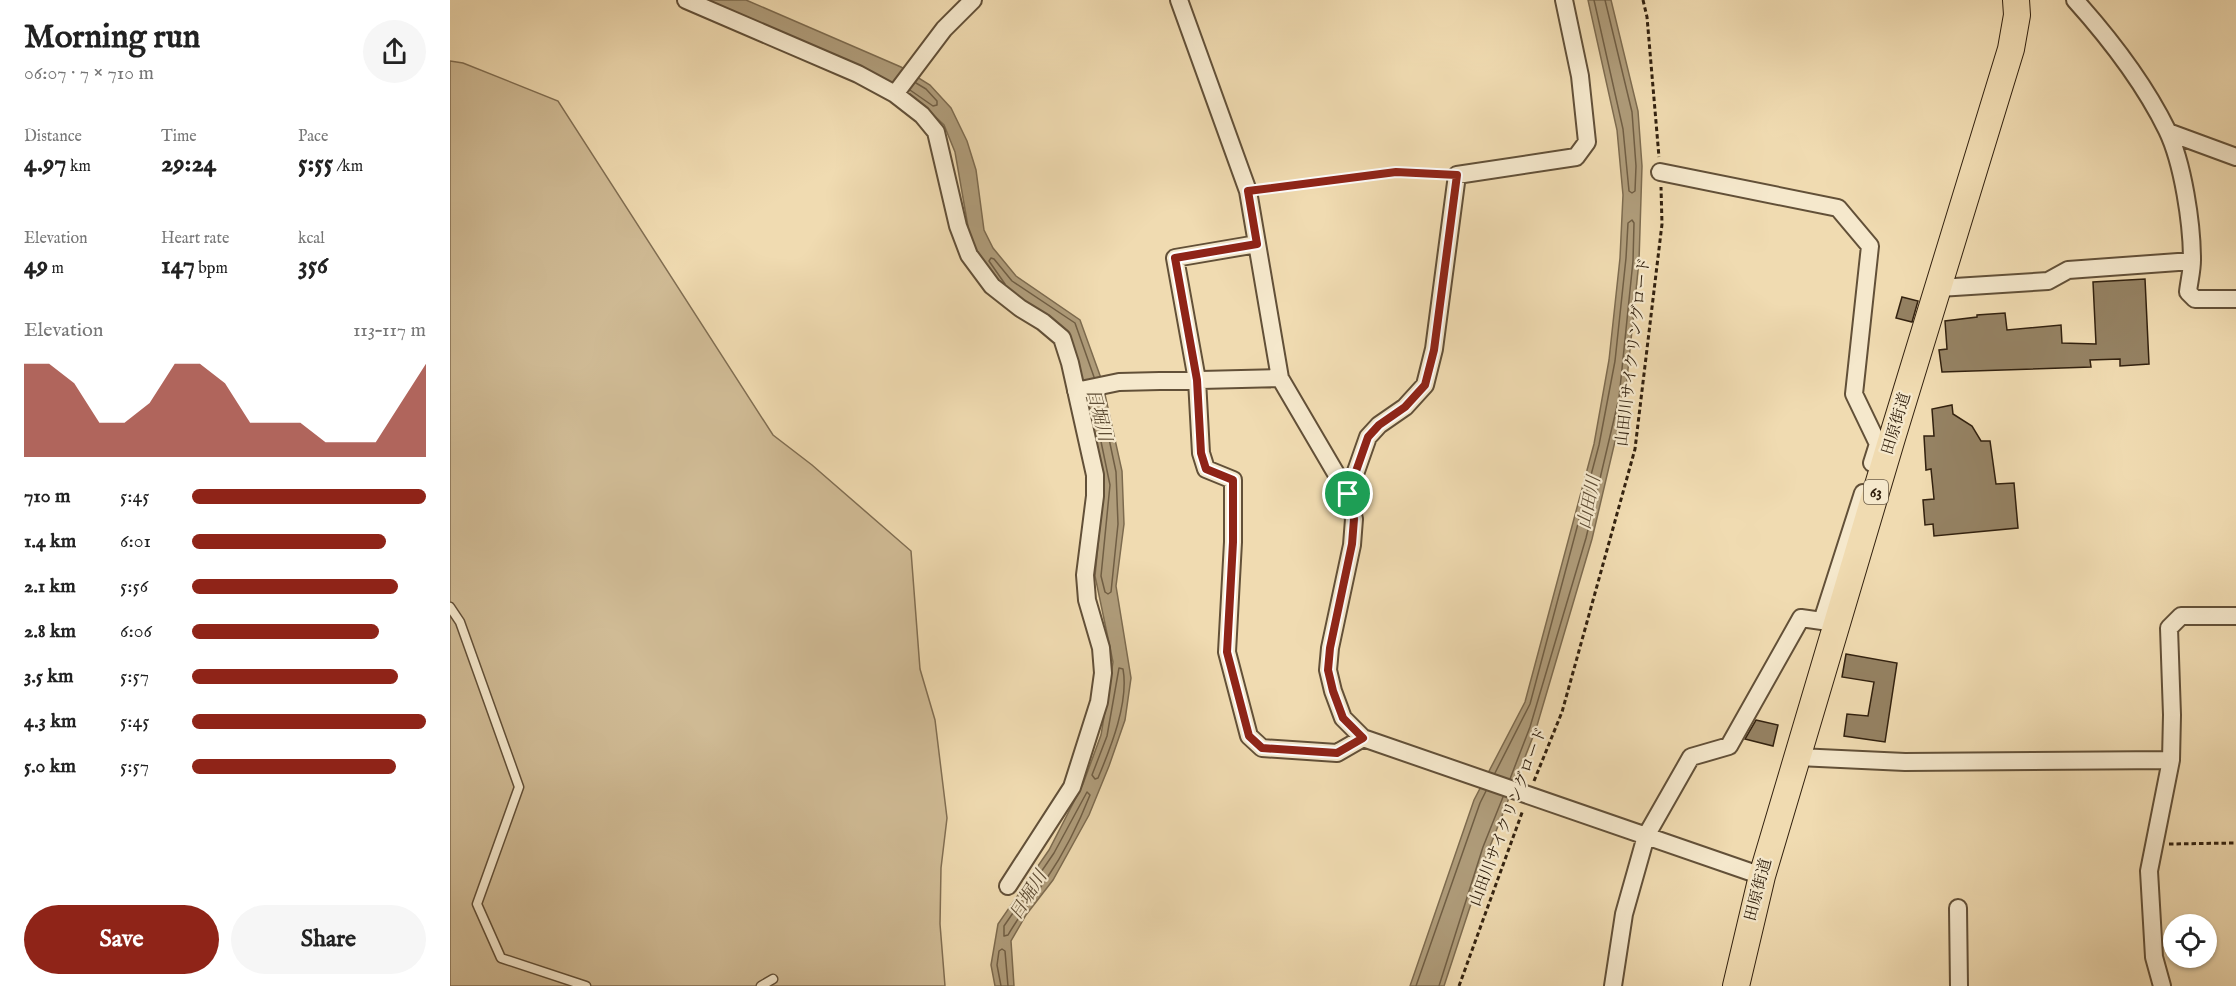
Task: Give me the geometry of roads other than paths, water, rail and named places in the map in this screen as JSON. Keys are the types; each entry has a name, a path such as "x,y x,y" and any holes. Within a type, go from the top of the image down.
{"main road":[{"name":"田原街道","path":"1736,986 1762,876 2011,49 2017,15 2016,0"}],"street":[{"path":"686,0 858,74 895,94 922,115 936,132 958,226 969,255 992,286 1062,338 1095,475 1095,496 1085,575 1087,600 1101,648 1103,673 1099,702 1072,787 1008,886"},
{"path":"895,94 944,29 973,0"},
{"path":"1179,0 1248,191 1280,378 1348,494 1354,519 1352,544 1330,648 1328,670 1343,718 1363,738 1762,876"},
{"path":"1348,494 1368,437 1379,425 1405,407 1425,385 1434,350 1457,175 1576,157 1587,142 1580,76 1564,0"},
{"path":"2075,0 2106,35 2138,81 2168,132 2186,201 2192,261 2188,292 2195,299 2236,298"},
{"path":"2168,132 2236,157"},
{"path":"1613,986 1624,914 1646,836 1691,757 1729,746 1801,618 1822,621 1878,444 1854,394 1870,246 1838,208 1660,172"},
{"path":"1257,244 1175,258 1197,380 1201,453 1206,469 1233,480 1233,542 1227,652 1249,736 1262,748 1337,753 1363,738"},
{"path":"1939,288 2048,281 2068,270 2192,261"},
{"path":"1076,391 1119,382 1280,378"},
{"path":"2162,986 2154,957 2148,871 2171,760 2169,628 2181,616 2236,616"},
{"path":"1798,757 1905,762 2171,760"},
{"path":"1958,908 1959,986"}],"lane":[{"path":"450,607 460,622 519,787 477,904 501,958 586,986"},
{"path":"761,986 773,979"}],"water":[{"name":"日堀川","path":"703,0 746,0 901,67 930,85 951,108 967,141 976,170 984,230 993,248 1016,276 1080,320 1102,381 1122,471 1124,524 1116,586 1131,678 1125,720 1089,815 1053,880 1026,915 1011,941 1014,986 995,986 991,965 998,924 1049,850 1083,784 1101,735 1113,662 1095,576 1104,485 1091,414 1074,357 1038,314 989,273 970,238 955,152 944,125 921,103 871,74"},
{"name":"山田川","path":"1588,0 1611,0 1638,111 1642,166 1639,261 1625,399 1592,539 1536,729 1489,849 1444,986 1410,986 1474,800 1525,702 1594,444 1609,360 1620,258 1623,195 1617,130"}]}
